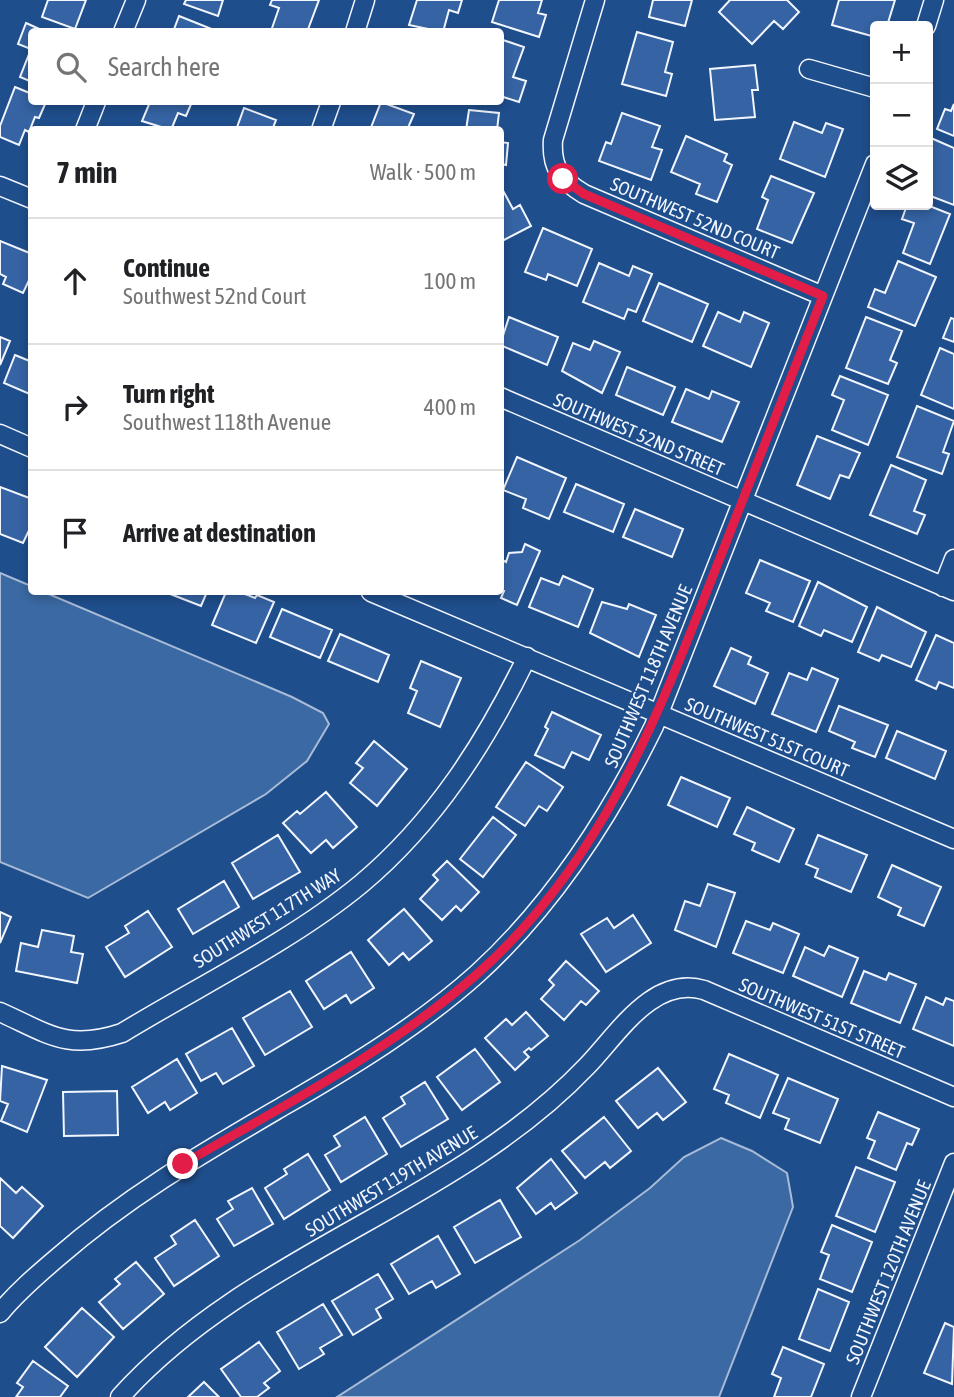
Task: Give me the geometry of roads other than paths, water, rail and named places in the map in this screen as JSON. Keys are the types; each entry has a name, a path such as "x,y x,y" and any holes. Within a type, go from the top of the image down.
{"street":[{"path":"125,28 136,0"},
{"path":"356,28 365,0"},
{"name":"SOUTHWEST 52ND COURT","path":"595,0 553,140 556,170 563,179 584,194 823,296"},
{"path":"928,21 934,0"},
{"path":"809,69 870,87"},
{"path":"87,126 95,105"},
{"path":"322,126 330,105"},
{"name":"SOUTHWEST 118TH AVENUE","path":"3,1304 111,1211 183,1164 383,1044 476,975 535,914 578,859 608,813 658,714 870,177"},
{"path":"0,186 28,197"},
{"name":"SOUTHWEST 52ND STREET","path":"504,399 948,589"},
{"path":"0,434 28,446"},
{"path":"948,589 954,559"},
{"name":"SOUTHWEST 51ST COURT","path":"378,595 954,839"},
{"name":"SOUTHWEST 117TH WAY","path":"0,1012 65,1040 95,1042 122,1033 276,941 363,883 410,838 456,782 483,744 527,657"},
{"name":"SOUTHWEST 51ST STREET","path":"672,988 683,986 704,990 954,1097"},
{"name":"SOUTHWEST 119TH AVENUE","path":"120,1397 157,1359 253,1290 460,1166 511,1132 578,1076 654,998 672,988"},
{"name":"SOUTHWEST 120TH AVENUE","path":"861,1397 954,1163"}],"water":[{"path":"0,573 28,585 28,595 51,595 292,697 323,713 329,724 307,761 266,794 88,898 0,862"},
{"path":"721,1138 752,1151 787,1173 793,1207 719,1397 337,1397 580,1240 650,1188 684,1157"}]}
